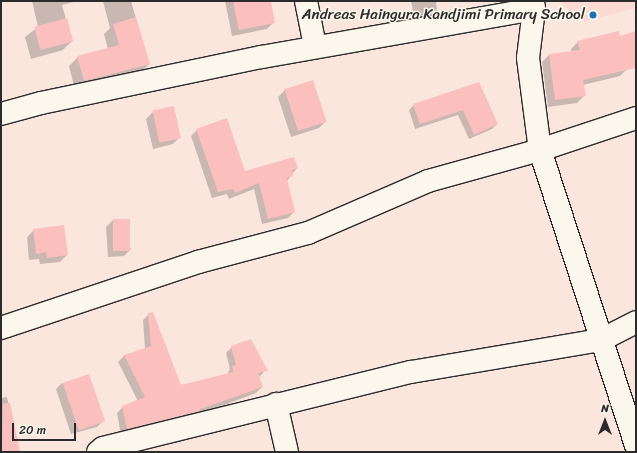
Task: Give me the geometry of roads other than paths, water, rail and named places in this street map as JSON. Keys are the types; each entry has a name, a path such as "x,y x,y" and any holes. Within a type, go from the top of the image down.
{"street":[{"path":"306,1 315,46"},
{"path":"1,114 41,102 315,46 533,5 528,58 540,150 636,445"},
{"path":"1,328 198,262 308,233 428,181 540,150 636,118"},
{"path":"98,452 103,448 276,404 411,372 601,340 636,322"},
{"path":"276,404 287,452"}],"place":[{"name":"Andreas Haingura Kandjimi Primary School","path":"593,15"}]}
